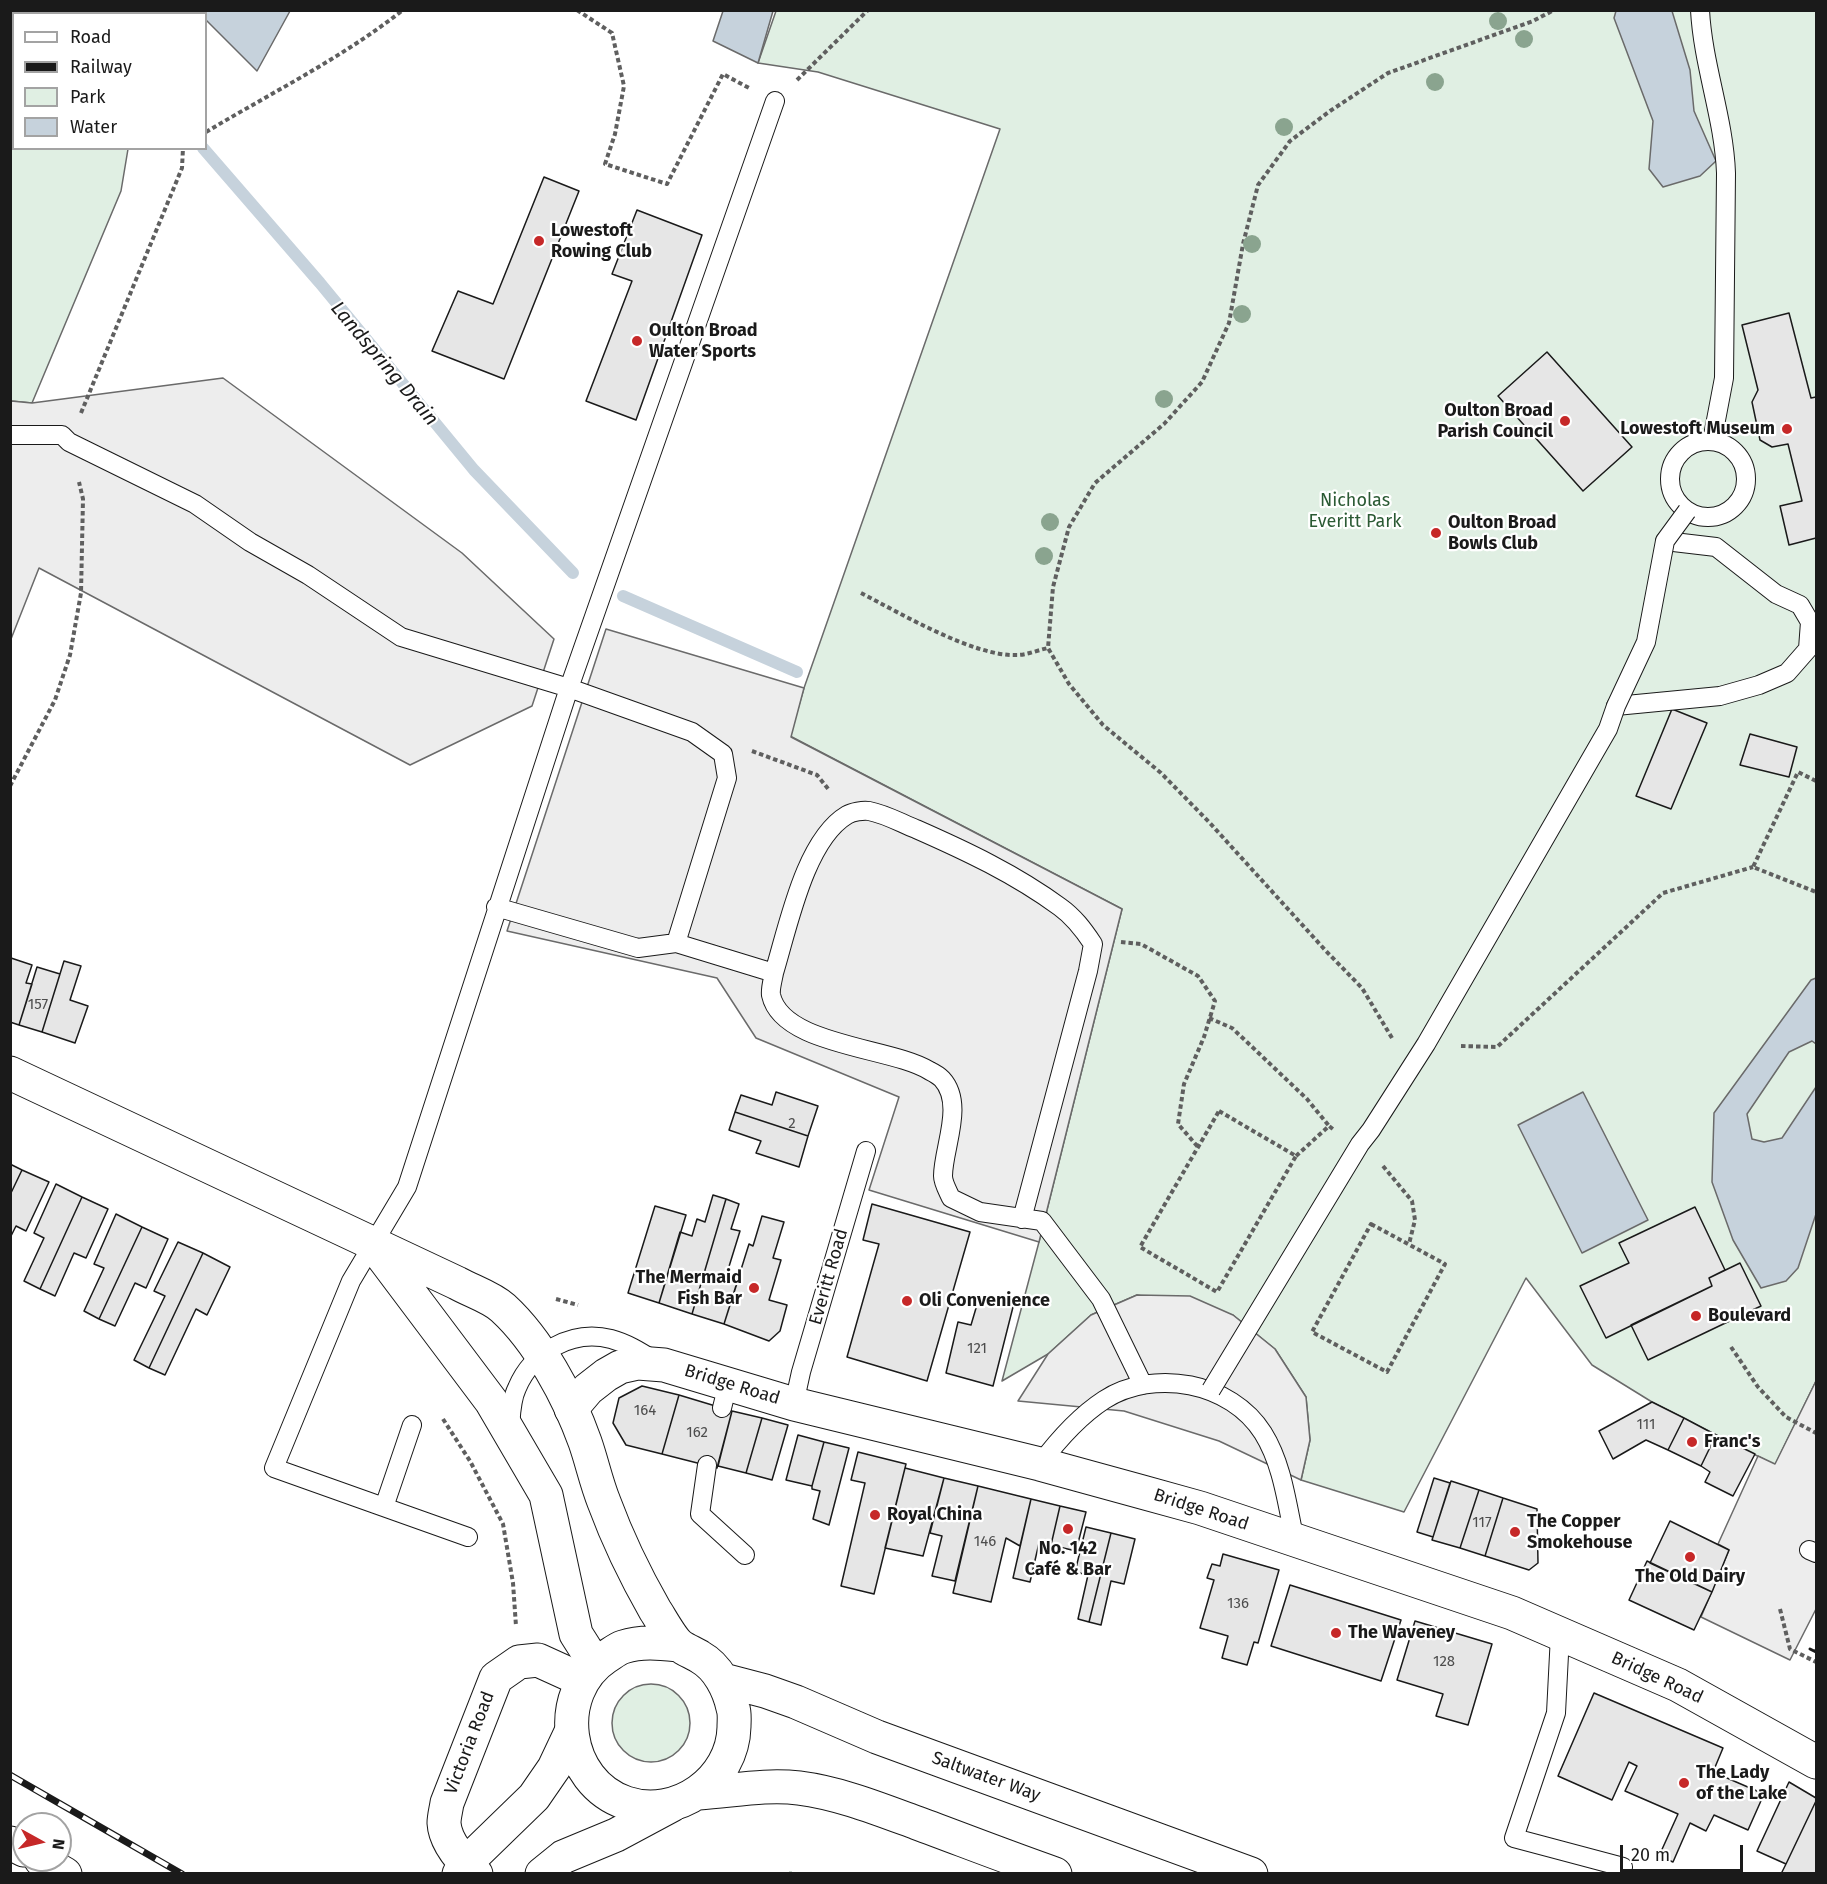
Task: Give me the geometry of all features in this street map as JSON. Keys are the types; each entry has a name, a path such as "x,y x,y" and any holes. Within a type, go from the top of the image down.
{"main road":[{"path":"10,1073 501,1306 521,1327 542,1355 571,1409 626,1557 657,1612 679,1645"},
{"path":"373,1244 491,1401 546,1495 576,1634 589,1672"},
{"name":"Bridge Road","path":"571,1409 588,1389 620,1367 638,1363 664,1365 725,1396 794,1404 1040,1464 1200,1508 1512,1613 1678,1685 1816,1762"},
{"path":"542,1874 563,1857 616,1835 685,1799 721,1771 734,1742 734,1709 723,1680 704,1659 679,1645 649,1641 621,1648 589,1672 572,1705 571,1732 576,1755 588,1775 604,1792 626,1803 649,1807 685,1799 761,1786 799,1788 846,1799 896,1815 1055,1874"},
{"name":"Victoria Road","path":"571,1732 554,1768 534,1797 466,1870 444,1825 447,1803 496,1678 519,1662 538,1660 589,1672"},
{"name":"Saltwater Way","path":"723,1680 785,1698 877,1737 1251,1874"}],"lane":[{"path":"1700,10 1702,39 1725,144 1726,173 1724,378 1712,441"},
{"path":"468,1537 274,1468 351,1281 407,1187 496,906 569,688 775,101"},
{"path":"10,435 62,435 69,442 195,504 250,542 308,575 401,637 569,688 692,732 723,754 727,778 676,943"},
{"path":"1699,441 1712,441 1724,444 1735,451 1742,461 1745,485 1734,507 1723,514 1711,517 1698,516 1687,511 1677,502 1671,491 1671,466 1678,454 1687,446 1699,441"},
{"path":"1211,1390 1360,1144 1426,1044 1608,729 1616,706 1646,642 1665,541 1687,511"},
{"path":"1616,706 1720,696 1759,685 1787,673 1808,649 1810,622 1800,605 1776,594 1716,547 1665,541"},
{"path":"1022,1219 1088,971 1093,944 1080,924 1060,907 1012,876 964,851 889,818 868,811 848,814 824,835 809,861 774,973 771,994 780,1013 799,1029 858,1048 917,1063 942,1078 949,1092 953,1113 943,1179 951,1198 980,1212 1022,1219 1042,1221 1101,1299 1143,1385"},
{"path":"496,906 638,948 676,943 774,973"},
{"name":"Everitt Road","path":"794,1404 801,1372 866,1151"},
{"path":"510,1430 516,1389 542,1355 556,1344 574,1338 609,1338 628,1345 664,1365"},
{"path":"1040,1464 1062,1435 1105,1399 1143,1385 1166,1382 1211,1390 1246,1412 1262,1432 1279,1466 1295,1541"},
{"path":"384,1507 412,1425"},
{"path":"707,1465 700,1514 745,1555"},
{"path":"1560,1635 1556,1713 1514,1838 1623,1867"}],"path":[{"path":"207,130 318,66 383,26 403,10"},
{"path":"577,10 612,33 624,86 615,134 605,164 667,184 723,74 775,101 868,10"},
{"path":"1410,1070 1362,988 1209,822 1161,773 1104,725 1069,684 1048,648 1053,587 1069,527 1095,483 1164,424 1202,382 1229,322 1243,244 1258,185 1290,141 1330,111 1388,73 1533,21 1554,10"},
{"path":"861,593 941,633 984,651 1017,656 1048,648"},
{"path":"723,754 747,748 818,775 848,814"},
{"path":"1753,867 1798,772 1816,781"},
{"path":"1426,1044 1497,1047 1663,893 1753,867 1816,892"},
{"path":"1093,944 1124,942 1141,944 1198,976 1215,1001 1204,1037 1184,1084 1178,1124 1198,1147"},
{"path":"1209,1018 1232,1028 1307,1099 1329,1126"},
{"path":"1219,1111 1296,1156 1217,1292 1140,1247 1198,1147 1219,1111"},
{"path":"1377,1161 1412,1201 1415,1220 1409,1244"},
{"path":"1371,1224 1409,1244 1445,1264 1386,1372 1312,1332 1371,1224"},
{"path":"1731,1347 1758,1387 1786,1417 1816,1433"},
{"path":"1780,1609 1790,1649 1816,1662"}],"green space":[{"path":"10,11 28,11 12,12 12,150 128,150 121,191 32,403 11,401"},
{"name":"Nicholas Everitt Park","path":"776,11 1816,11 1816,1381 1775,1465 1652,1402 1592,1365 1526,1278 1404,1512 1301,1480 1310,1440 1306,1397 1275,1349 1233,1315 1137,1295 1091,1315 1048,1354 1002,1381 1122,909 790,736 804,688 1000,129 818,72 758,63"},
{"path":"651,1684 666,1687 678,1696 687,1708 690,1723 687,1738 678,1750 666,1759 651,1762 636,1759 624,1750 615,1738 612,1723 615,1708 624,1696 636,1687"}],"shaded area":[{"path":"223,378 462,553 554,639 532,706 410,765 39,568 11,639 11,401 32,403"},
{"path":"606,629 804,688 791,737 1122,909 1039,1242 869,1190 899,1097 756,1038 717,978 507,931"},
{"path":"1137,1295 1190,1296 1233,1315 1275,1349 1306,1397 1310,1440 1301,1480 1219,1441 1124,1411 1018,1401 1048,1354 1091,1315"},
{"path":"1816,1381 1816,1609 1790,1660 1701,1617 1729,1550 1718,1544 1758,1456 1775,1464"}],"water":[{"path":"196,11 290,11 257,71 207,21 207,12"},
{"path":"723,11 773,11 758,63 713,41"},
{"path":"1616,11 1672,11 1690,70 1694,111 1716,161 1700,176 1663,187 1649,169 1653,121 1614,18"},
{"path":"1816,978 1816,1044 1812,1041 1789,1052 1747,1114 1752,1139 1764,1142 1782,1138 1816,1087 1816,1214 1798,1268 1786,1281 1761,1288 1733,1240 1712,1182 1714,1113 1811,980"},
{"path":"1583,1092 1648,1220 1582,1253 1518,1125"}],"building":[{"name":"Lowestoft Rowing Club","path":"544,177 579,191 504,379 432,351 458,291 493,304"},
{"name":"Oulton Broad Water Sports","path":"637,210 702,235 636,420 586,401 632,281 612,274"},
{"name":"Lowestoft Museum","path":"1789,313 1811,398 1816,397 1816,538 1789,545 1780,506 1802,501 1788,444 1772,447 1760,440 1752,402 1758,390 1742,325"},
{"name":"Oulton Broad Parish Council","path":"1547,352 1632,447 1583,491 1498,396"},
{"path":"1672,709 1707,723 1671,809 1636,796"},
{"path":"1750,734 1797,747 1789,777 1740,765"},
{"path":"11,958 32,965 26,983 32,984 19,1025 10,1022"},
{"path":"64,961 81,966 70,1000 88,1006 75,1043 42,1032"},
{"path":"37,967 60,974 42,1032 19,1025"},
{"path":"776,1092 818,1106 808,1136 735,1112 741,1095 772,1105"},
{"path":"735,1112 808,1136 799,1167 756,1153 761,1141 729,1130"},
{"path":"10,1164 22,1170 10,1195"},
{"path":"22,1170 49,1182 26,1231 16,1226 10,1238 10,1195"},
{"path":"56,1184 82,1197 40,1289 24,1281 44,1238 34,1233"},
{"path":"713,1195 726,1199 692,1314 659,1303 680,1232 692,1236 697,1219 705,1222"},
{"path":"82,1197 108,1209 86,1258 74,1253 55,1296 40,1289"},
{"path":"726,1199 739,1204 731,1229 740,1231 727,1273 739,1277 724,1324 692,1314"},
{"name":"Oli Convenience","path":"872,1204 970,1232 927,1381 847,1357 879,1244 863,1240"},
{"path":"655,1206 686,1215 659,1303 628,1293"},
{"path":"1695,1207 1725,1270 1709,1278 1712,1286 1606,1338 1580,1286 1629,1263 1619,1243"},
{"path":"116,1214 142,1227 99,1319 84,1311 104,1268 94,1264"},
{"name":"The Mermaid Fish Bar","path":"762,1216 784,1222 773,1258 781,1260 769,1300 787,1305 780,1331 769,1341 724,1324 749,1244 753,1246"},
{"path":"142,1227 168,1239 146,1288 135,1283 115,1326 99,1319"},
{"path":"178,1242 203,1253 149,1368 134,1360 165,1296 154,1291"},
{"path":"203,1253 230,1267 207,1315 196,1309 165,1375 149,1368"},
{"name":"Boulevard","path":"1740,1263 1761,1306 1648,1360 1631,1325 1712,1286 1709,1278"},
{"path":"979,1298 1013,1307 993,1386 946,1373 958,1322 971,1325"},
{"path":"642,1386 679,1395 662,1454 626,1445 613,1423 619,1398"},
{"path":"679,1395 732,1411 717,1468 662,1454"},
{"path":"1652,1402 1684,1418 1668,1450 1646,1440 1613,1459 1599,1431"},
{"path":"732,1411 762,1418 746,1473 718,1466"},
{"path":"762,1418 788,1425 772,1480 746,1473"},
{"name":"Franc's","path":"1684,1418 1716,1435 1701,1466 1668,1450"},
{"path":"798,1435 824,1442 812,1486 786,1480"},
{"path":"1716,1435 1755,1454 1733,1496 1705,1482 1710,1472 1701,1466"},
{"path":"824,1442 849,1448 829,1525 813,1519 820,1491 812,1489 812,1486"},
{"name":"Royal China","path":"858,1452 906,1464 874,1594 841,1586 865,1483 851,1480"},
{"path":"905,1468 944,1478 923,1556 885,1548"},
{"path":"944,1478 978,1486 955,1581 932,1576 942,1536 930,1533"},
{"path":"1434,1478 1450,1483 1433,1537 1417,1532"},
{"path":"1451,1481 1479,1490 1460,1548 1432,1540"},
{"path":"978,1486 1031,1499 1020,1546 1006,1538 991,1602 953,1593"},
{"path":"1479,1490 1503,1498 1485,1556 1460,1548"},
{"name":"The Copper Smokehouse","path":"1503,1498 1537,1509 1538,1563 1529,1570 1485,1556"},
{"path":"1031,1499 1060,1506 1051,1545 1039,1543 1030,1582 1013,1578"},
{"name":"No. 142 Café & Bar","path":"1060,1506 1086,1512 1076,1551 1051,1545"},
{"name":"The Old Dairy","path":"1670,1521 1729,1550 1712,1592 1650,1563"},
{"path":"1086,1527 1111,1533 1089,1622 1078,1619 1088,1575 1075,1572"},
{"path":"1111,1533 1135,1539 1124,1584 1111,1581 1101,1625 1089,1622"},
{"path":"1223,1554 1279,1570 1258,1643 1254,1642 1247,1665 1222,1658 1228,1636 1200,1628 1214,1580 1207,1578 1212,1564 1220,1566"},
{"path":"1647,1561 1712,1592 1694,1630 1629,1600"},
{"name":"The Waveney","path":"1290,1585 1401,1620 1381,1681 1271,1646"},
{"path":"1415,1621 1492,1644 1468,1725 1436,1716 1443,1694 1397,1680"},
{"name":"The Lady of the Lake","path":"1594,1693 1723,1748 1713,1772 1764,1794 1748,1830 1714,1815 1706,1831 1690,1823 1673,1862 1659,1856 1678,1814 1625,1791 1637,1766 1629,1762 1612,1800 1558,1776"},
{"path":"1789,1782 1816,1798 1816,1801 1786,1864 1757,1851"},
{"path":"1816,1801 1816,1874 1781,1874 1786,1864"}],"waterway":[{"name":"Landspring Drain","path":"205,150 320,283 474,470 573,573"},
{"name":"Landspring Drain","path":"623,596 797,672"}],"railway":[{"path":"10,1775 182,1874"}],"wall":[{"path":"1810,1649 1816,1652 1816,1650"}],"place":[{"name":"Lowestoft Rowing Club","path":"539,241"},
{"name":"Oulton Broad Water Sports","path":"637,341"},
{"name":"Oulton Broad Parish Council","path":"1565,421"},
{"name":"Lowestoft Museum","path":"1787,429"},
{"name":"Oulton Broad Bowls Club","path":"1436,533"},
{"name":"The Mermaid Fish Bar","path":"754,1288"},
{"name":"Oli Convenience","path":"907,1301"},
{"name":"Boulevard","path":"1696,1316"},
{"name":"Franc's","path":"1692,1442"},
{"name":"Royal China","path":"875,1515"},
{"name":"No. 142 Café & Bar","path":"1068,1529"},
{"name":"The Copper Smokehouse","path":"1515,1532"},
{"name":"The Old Dairy","path":"1690,1557"},
{"name":"The Waveney","path":"1336,1633"},
{"name":"The Lady of the Lake","path":"1684,1783"}]}
